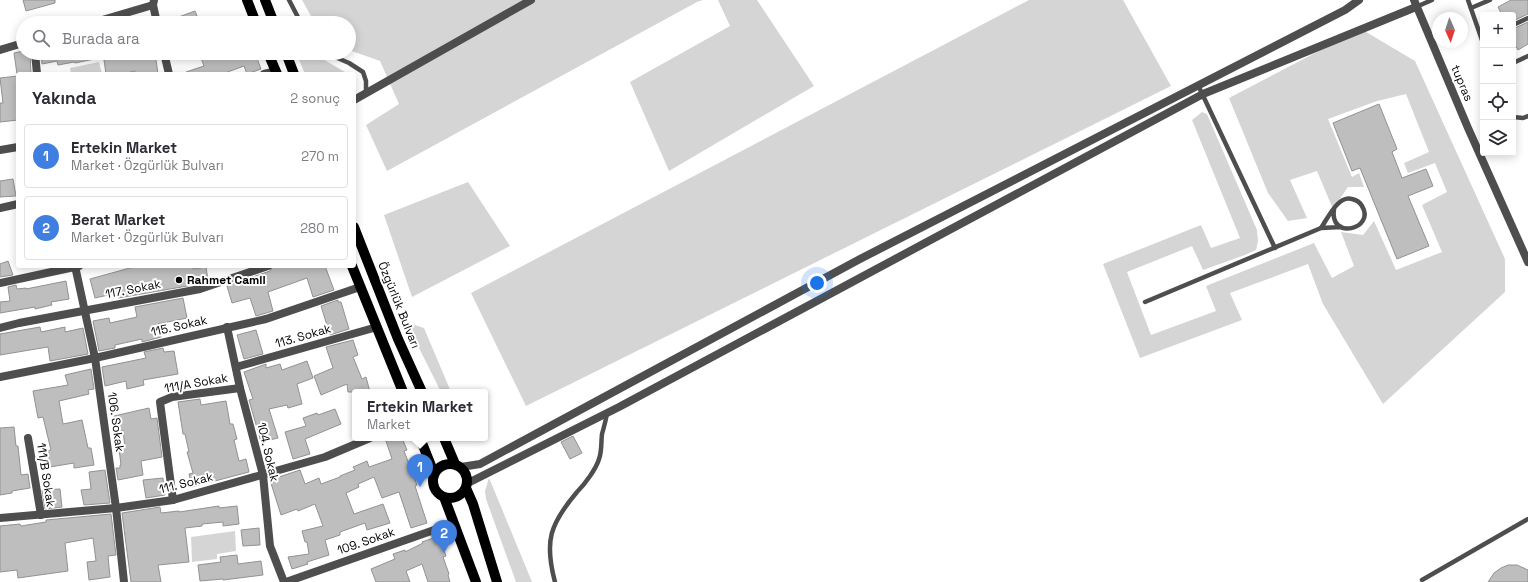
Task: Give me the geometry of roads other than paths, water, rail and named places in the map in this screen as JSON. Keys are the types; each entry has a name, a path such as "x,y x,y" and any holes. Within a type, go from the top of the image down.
{"main road":[{"path":"247,0 253,16"},
{"path":"265,0 271,16"},
{"path":"271,60 276,72"},
{"path":"289,60 293,72"},
{"name":"Özgürlük Bulvarı","path":"356,232 398,339 421,389"},
{"path":"353,268 402,389"},
{"path":"421,441 434,473 433,485 439,494 449,498 459,496 467,486"},
{"path":"446,441 458,465 466,474 467,486 497,582"},
{"path":"434,473 445,464 458,465"},
{"path":"444,497 476,582"}],"street":[{"path":"356,99 530,0"},
{"path":"458,465 480,464 860,259 1345,10 1359,0"},
{"path":"113,16 153,3 156,16"},
{"path":"467,486 607,413 1203,94 1415,4"},
{"name":"tupras","path":"1415,4 1528,262"},
{"path":"0,50 16,45"},
{"path":"36,60 37,72"},
{"path":"166,60 169,72"},
{"path":"0,150 16,147"},
{"path":"0,208 16,204"},
{"path":"0,284 68,268"},
{"name":"106. Sokak","path":"77,268 84,310 95,358 116,508 124,582"},
{"name":"117. Sokak","path":"0,328 84,310 200,289 262,268"},
{"name":"115. Sokak","path":"0,377 95,358 266,319 360,287"},
{"name":"104. Sokak","path":"227,327 240,388 263,475 270,546 285,582"},
{"name":"113. Sokak","path":"236,368 377,327"},
{"name":"111/A Sokak","path":"173,500 160,402 172,397 240,388"},
{"name":"111/B Sokak","path":"28,438 41,515"},
{"name":"111. Sokak","path":"0,518 116,508 173,500 325,457 363,441"},
{"name":"109. Sokak","path":"285,582 454,523"}],"lane":[{"path":"289,0 297,16"},
{"path":"1415,4 1432,0"},
{"path":"1468,0 1480,32"},
{"path":"1471,8 1490,0"},
{"path":"1516,24 1528,18"},
{"path":"1516,62 1528,56"},
{"path":"342,60 362,72 366,81 366,94"},
{"path":"1198,85 1275,248"},
{"path":"1516,117 1523,118 1528,116"},
{"path":"1145,302 1321,228 1355,228 1363,221 1364,211 1359,202 1350,198 1340,201 1321,228"},
{"path":"1334,209 1334,219 1341,227"},
{"path":"555,582 550,551 551,534 558,518 585,483 600,459 602,434 607,413"},
{"path":"1421,581 1528,518"}],"place":[{"name":"Rahmet Camii","path":"179,280"},
{"name":"Ertekin Market","path":"420,487"},
{"name":"Berat Market","path":"444,553"}]}
